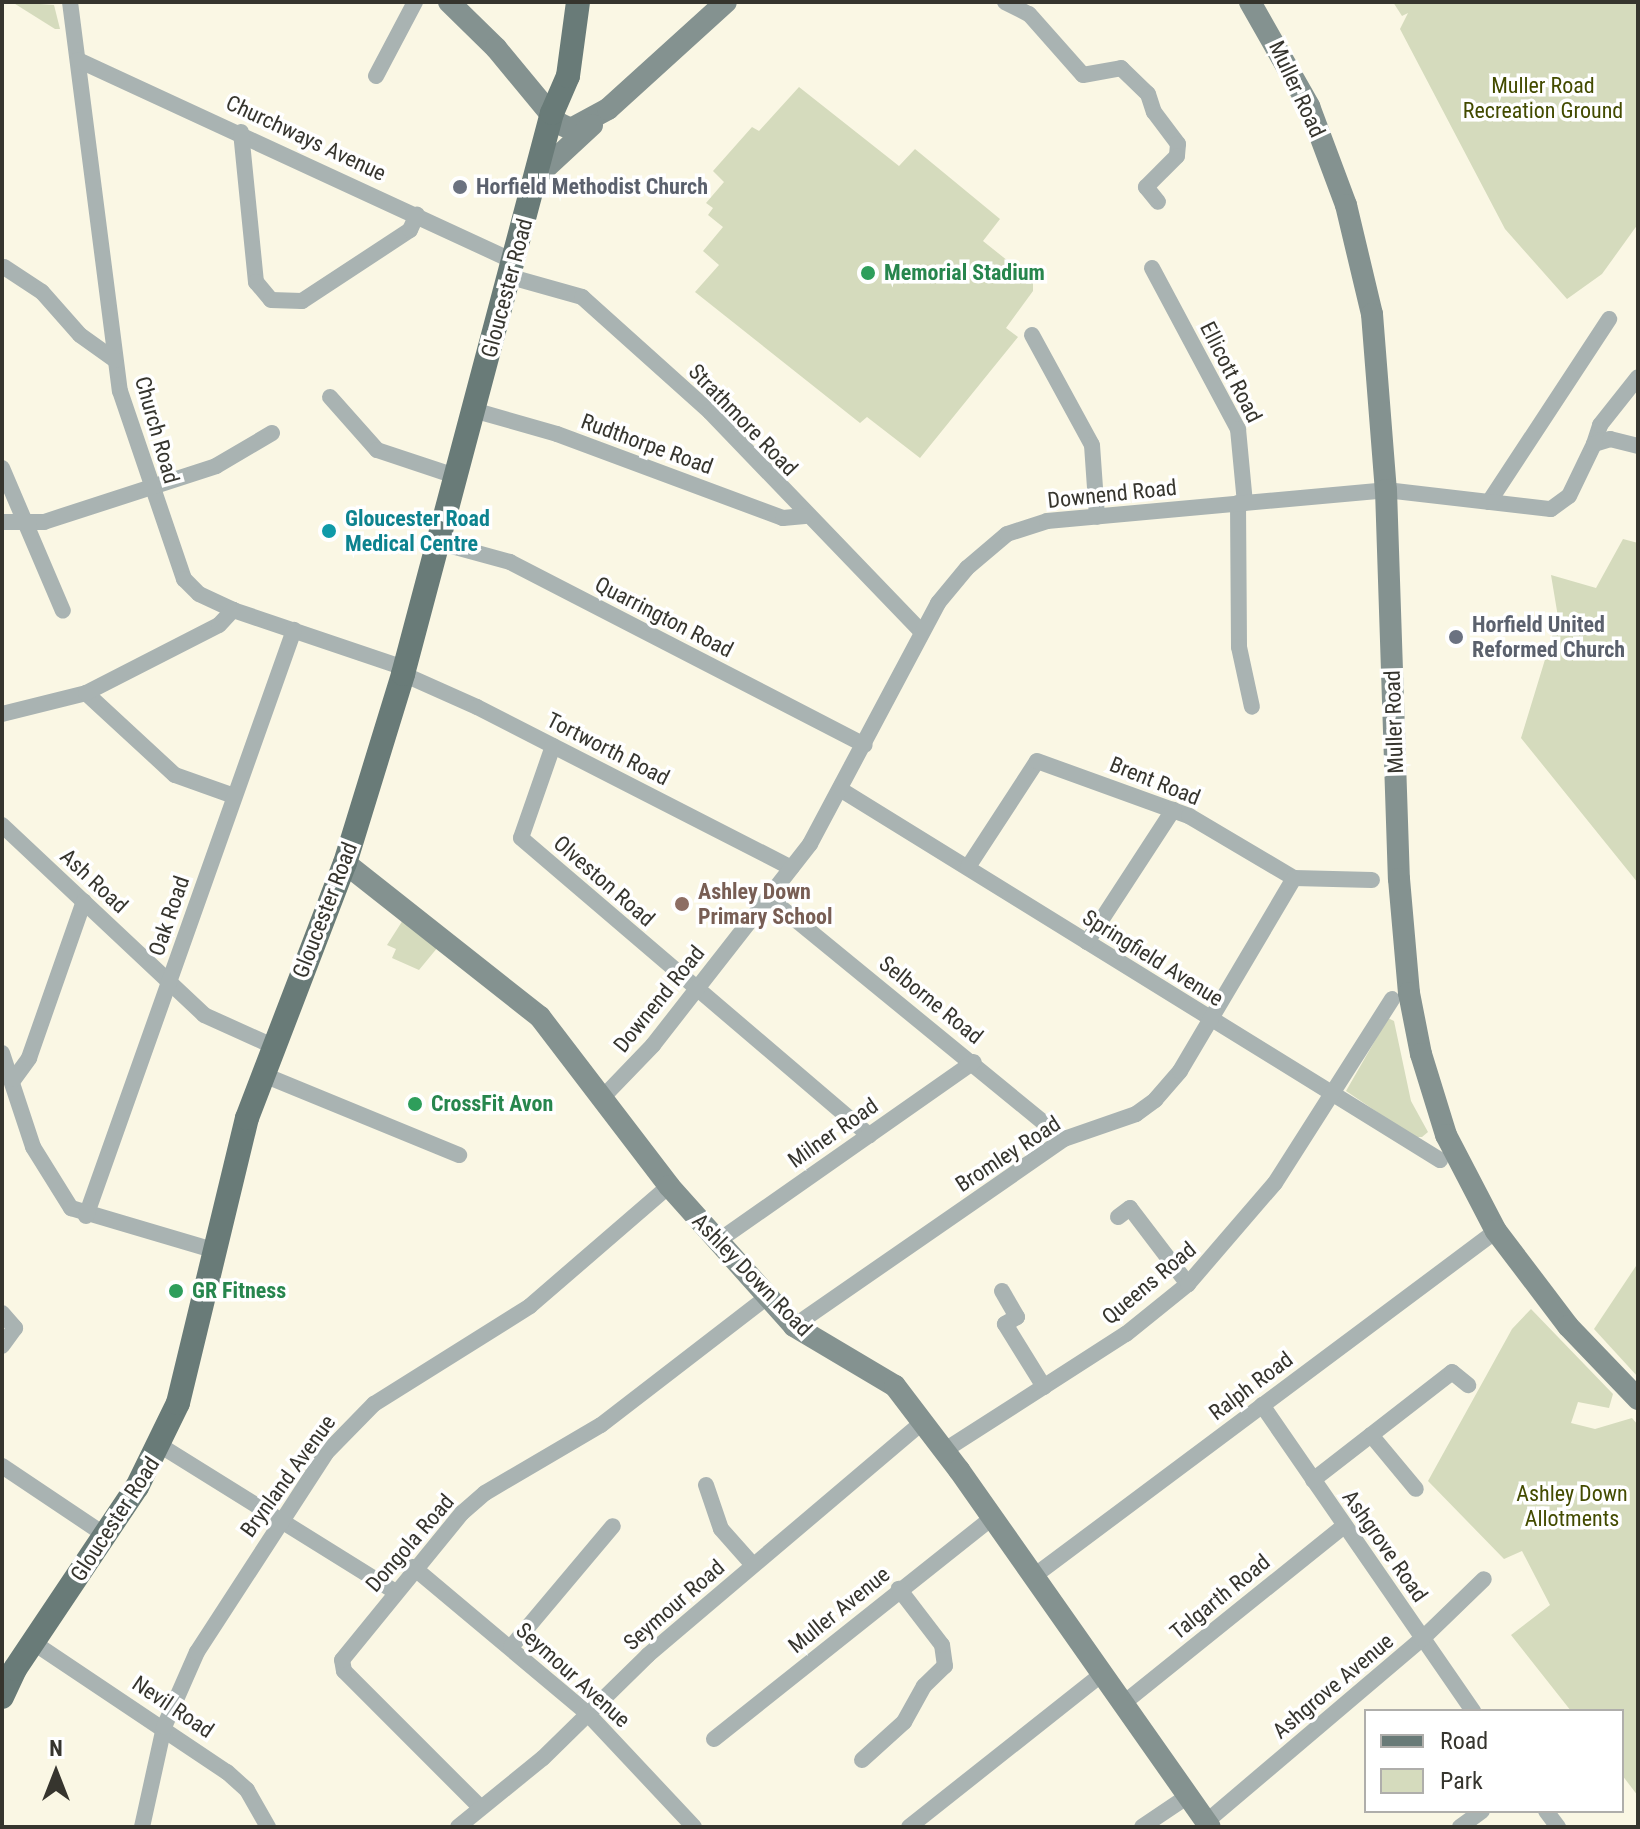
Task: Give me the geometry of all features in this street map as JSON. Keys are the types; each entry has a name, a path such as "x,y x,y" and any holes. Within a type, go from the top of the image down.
{"main road":[{"path":"449,2 552,113 600,115"},
{"name":"Gloucester Road","path":"2,1697 9,1663 34,1643 161,1446 187,1371 213,1250 247,1118 345,863 403,671 513,269 578,2"},
{"path":"537,176 726,2"},
{"name":"Muller Road","path":"1250,2 1309,106 1346,205 1372,314 1386,490 1386,880 1421,1054 1446,1135 1496,1231 1568,1326 1638,1399"},
{"name":"Ashley Down Road","path":"345,863 540,1017 604,1096 669,1186 794,1326 876,1372 924,1421 1125,1702 1208,1824"}],"street":[{"name":"Church Road","path":"70,2 124,413 184,579 199,594 233,610 403,671"},
{"path":"376,76 415,2"},
{"path":"1005,2 1029,14 1083,75 1121,68 1148,94 1154,112 1178,144 1177,156 1146,187 1158,202"},
{"name":"Churchways Avenue","path":"78,60 417,214 513,269"},
{"path":"241,132 256,282 271,300 302,301 410,230 417,214"},
{"path":"4,267 42,292 80,335 115,360"},
{"name":"Ellicott Road","path":"1152,268 1239,432 1239,647 1252,707"},
{"name":"Strathmore Road","path":"513,269 582,297 710,412 805,516 921,631"},
{"path":"1489,502 1609,319"},
{"path":"1032,335 1092,445 1097,517"},
{"path":"1594,444 1600,425 1638,377"},
{"path":"330,397 377,450 455,476"},
{"name":"Rudthorpe Road","path":"473,410 557,434 783,518 805,516"},
{"path":"2,522 29,524 216,466 272,433"},
{"path":"1594,444 1610,439 1638,446"},
{"name":"Downend Road","path":"604,1096 653,1045 791,868 843,791 921,631 967,568 1007,534 1047,521 1386,490 1534,510 1561,505 1594,444"},
{"path":"2,468 29,524 63,611"},
{"name":"Quarrington Road","path":"437,542 510,562 865,745"},
{"path":"2,714 86,693 219,625 233,610"},
{"name":"Oak Road","path":"86,1216 294,630"},
{"name":"Tortworth Road","path":"403,671 791,868"},
{"path":"86,693 175,775 234,796"},
{"name":"Olveston Road","path":"553,746 521,838 696,990"},
{"name":"Brent Road","path":"968,867 1037,761 1173,810 1294,878 1386,880"},
{"name":"Springfield Avenue","path":"843,791 1329,1096 1440,1160"},
{"path":"1087,942 1173,810"},
{"name":"Ash Road","path":"2,825 214,1022 275,1047"},
{"name":"Bromley Road","path":"794,1326 1064,1139 1136,1114 1155,1100 1180,1071 1294,878"},
{"name":"Selborne Road","path":"768,897 974,1062 1064,1139"},
{"path":"14,1079 29,1058 84,901"},
{"path":"696,990 869,1135"},
{"name":"Queens Road","path":"945,1450 1126,1334 1188,1284 1275,1183 1392,999"},
{"path":"2,1053 14,1079 33,1147 71,1208 86,1216 213,1250"},
{"name":"Milner Road","path":"718,1241 974,1062"},
{"path":"264,1075 459,1155"},
{"name":"Brynland Avenue","path":"142,1827 164,1727 213,1622 326,1453 374,1404 530,1306 669,1186"},
{"path":"1118,1217 1130,1208 1188,1284"},
{"name":"Ralph Road","path":"1034,1576 1496,1231"},
{"path":"1002,1291 1017,1317 1005,1324 1044,1387"},
{"name":"Dongola Road","path":"479,1806 341,1665 413,1567 485,1493 601,1425 767,1297"},
{"path":"2,1313 15,1328 2,1346"},
{"path":"1313,1480 1452,1372 1468,1385"},
{"name":"Ashgrove Road","path":"1262,1405 1472,1709"},
{"name":"Seymour Road","path":"458,1827 479,1806 543,1758 587,1713 753,1565 924,1421"},
{"path":"1371,1435 1416,1489"},
{"path":"161,1446 394,1591"},
{"path":"2,1466 105,1535"},
{"path":"706,1485 721,1529 753,1565"},
{"name":"Muller Avenue","path":"714,1739 993,1517"},
{"path":"511,1647 613,1526"},
{"name":"Talgarth Road","path":"1125,1702 1344,1526"},
{"name":"Seymour Avenue","path":"413,1567 587,1713 685,1824"},
{"name":"Ashgrove Avenue","path":"1208,1824 1422,1639 1484,1579"},
{"path":"862,1760 904,1722 924,1686 945,1666 942,1645 899,1589"},
{"name":"Nevil Road","path":"34,1643 164,1727 247,1790 268,1827"},
{"path":"909,1827 1103,1673"},
{"path":"1142,1827 1188,1796"},
{"path":"1460,1827 1479,1813"}],"green space":[{"path":"12,2 54,5 60,29 55,29"},
{"name":"Muller Road Recreation Ground","path":"1393,2 1638,2 1638,224 1602,274 1567,299 1505,229 1400,29 1408,13 1402,16"},
{"name":"Memorial Stadium","path":"799,87 899,166 915,149 1000,219 983,241 1033,281 1033,291 1006,328 1018,337 920,458 867,417 860,423 695,292 719,265 703,251 723,227 708,215 713,208 706,203 724,182 713,171 752,127 759,131"},
{"path":"1623,539 1638,543 1638,883 1521,738 1558,617 1551,575 1596,588"},
{"path":"403,920 438,947 419,970 392,958 396,949 387,945"},
{"path":"1388,1018 1394,1021 1411,1101 1428,1132 1422,1137 1414,1137 1346,1091"},
{"path":"1638,1263 1638,1377 1594,1329"},
{"name":"Ashley Down Allotments","path":"1531,1309 1613,1394 1609,1408 1578,1402 1571,1423 1595,1429 1632,1418 1638,1425 1638,1796 1624,1778 1624,1709 1569,1709 1511,1635 1550,1605 1522,1551 1504,1559 1428,1481 1512,1329"}],"place":[{"name":"Horfield Methodist Church","path":"460,187"},
{"name":"Memorial Stadium","path":"868,273"},
{"name":"Gloucester Road Medical Centre","path":"329,531"},
{"name":"Horfield United Reformed Church","path":"1456,637"},
{"name":"Ashley Down Primary School","path":"682,904"},
{"name":"CrossFit Avon","path":"415,1104"},
{"name":"GR Fitness","path":"176,1291"}]}
